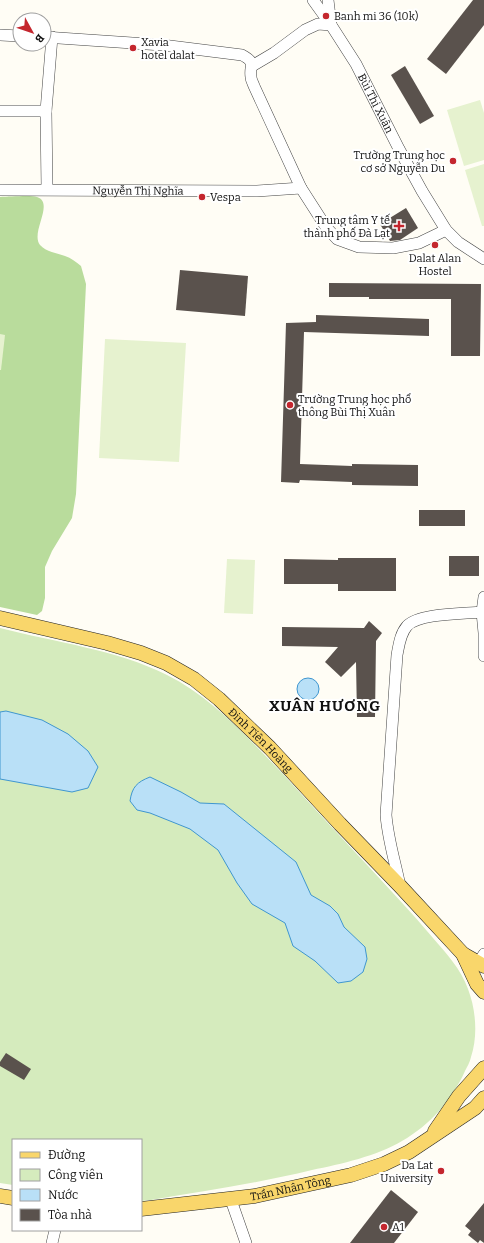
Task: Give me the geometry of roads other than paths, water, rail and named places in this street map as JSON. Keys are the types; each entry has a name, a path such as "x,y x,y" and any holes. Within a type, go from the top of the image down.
{"main road":[{"name":"Đinh Tiên Hoàng","path":"0,618 141,653 166,663 194,679 219,699 270,748 400,886 463,954 477,984 484,992"},
{"name":"Đinh Tiên Hoàng","path":"463,954 482,961"},
{"name":"Trần Nhân Tông","path":"431,1138 460,1096 484,1068"},
{"name":"Trần Nhân Tông","path":"142,1209 255,1196 352,1175 384,1164 409,1152 475,1108 484,1098"},
{"path":"0,1196 12,1198"}],"street":[{"name":"Bùi Thị Xuân","path":"313,0 356,64 399,149 446,230 458,242 484,259"},
{"path":"252,66 274,53 305,30 318,24 331,25 328,0"},
{"path":"0,35 12,36"},
{"path":"52,37 162,45 242,55 249,59 252,66 251,76 254,86 301,188 326,227 337,239 359,247 393,248 419,243 446,230"},
{"path":"47,189 46,111 48,52"},
{"path":"0,111 46,111"},
{"name":"Nguyễn Thị Nghĩa","path":"0,190 257,191 301,188"},
{"path":"484,597 482,612 484,656"},
{"path":"400,886 395,861 390,846 386,815 397,655 402,635 408,626 418,619 482,612"},
{"path":"230,1200 246,1243"},
{"path":"52,1243 55,1231"}],"water":[{"path":"304,678 312,678 319,685 319,693 312,700 304,700 297,693 297,685"},
{"path":"6,711 42,720 68,734 88,751 98,767 88,788 72,792 0,779 0,712"},
{"path":"150,777 200,803 224,804 296,862 311,895 330,906 338,914 344,927 365,947 367,959 363,972 351,981 338,983 315,961 293,946 285,923 252,904 237,883 218,850 190,829 150,813 137,810 130,801 132,792 138,783"}],"place":[{"name":"Banh mi 36 (10k)","path":"326,16"},
{"name":"Xavia hotel dalat","path":"133,48"},
{"name":"Trường Trung học cơ sở Nguyễn Du","path":"453,161"},
{"name":"Vespa","path":"202,197"},
{"name":"Trung tâm Y tế thành phố Đà Lạt","path":"399,226"},
{"name":"Dalat Alan Hostel","path":"435,245"},
{"name":"Trường Trung học phổ thông Bùi Thị Xuân","path":"290,405"},
{"name":"Da Lat University","path":"441,1171"},
{"name":"A1","path":"384,1227"}],"district":[{"name":"XUÂN HƯƠNG","path":"325,706"}]}
